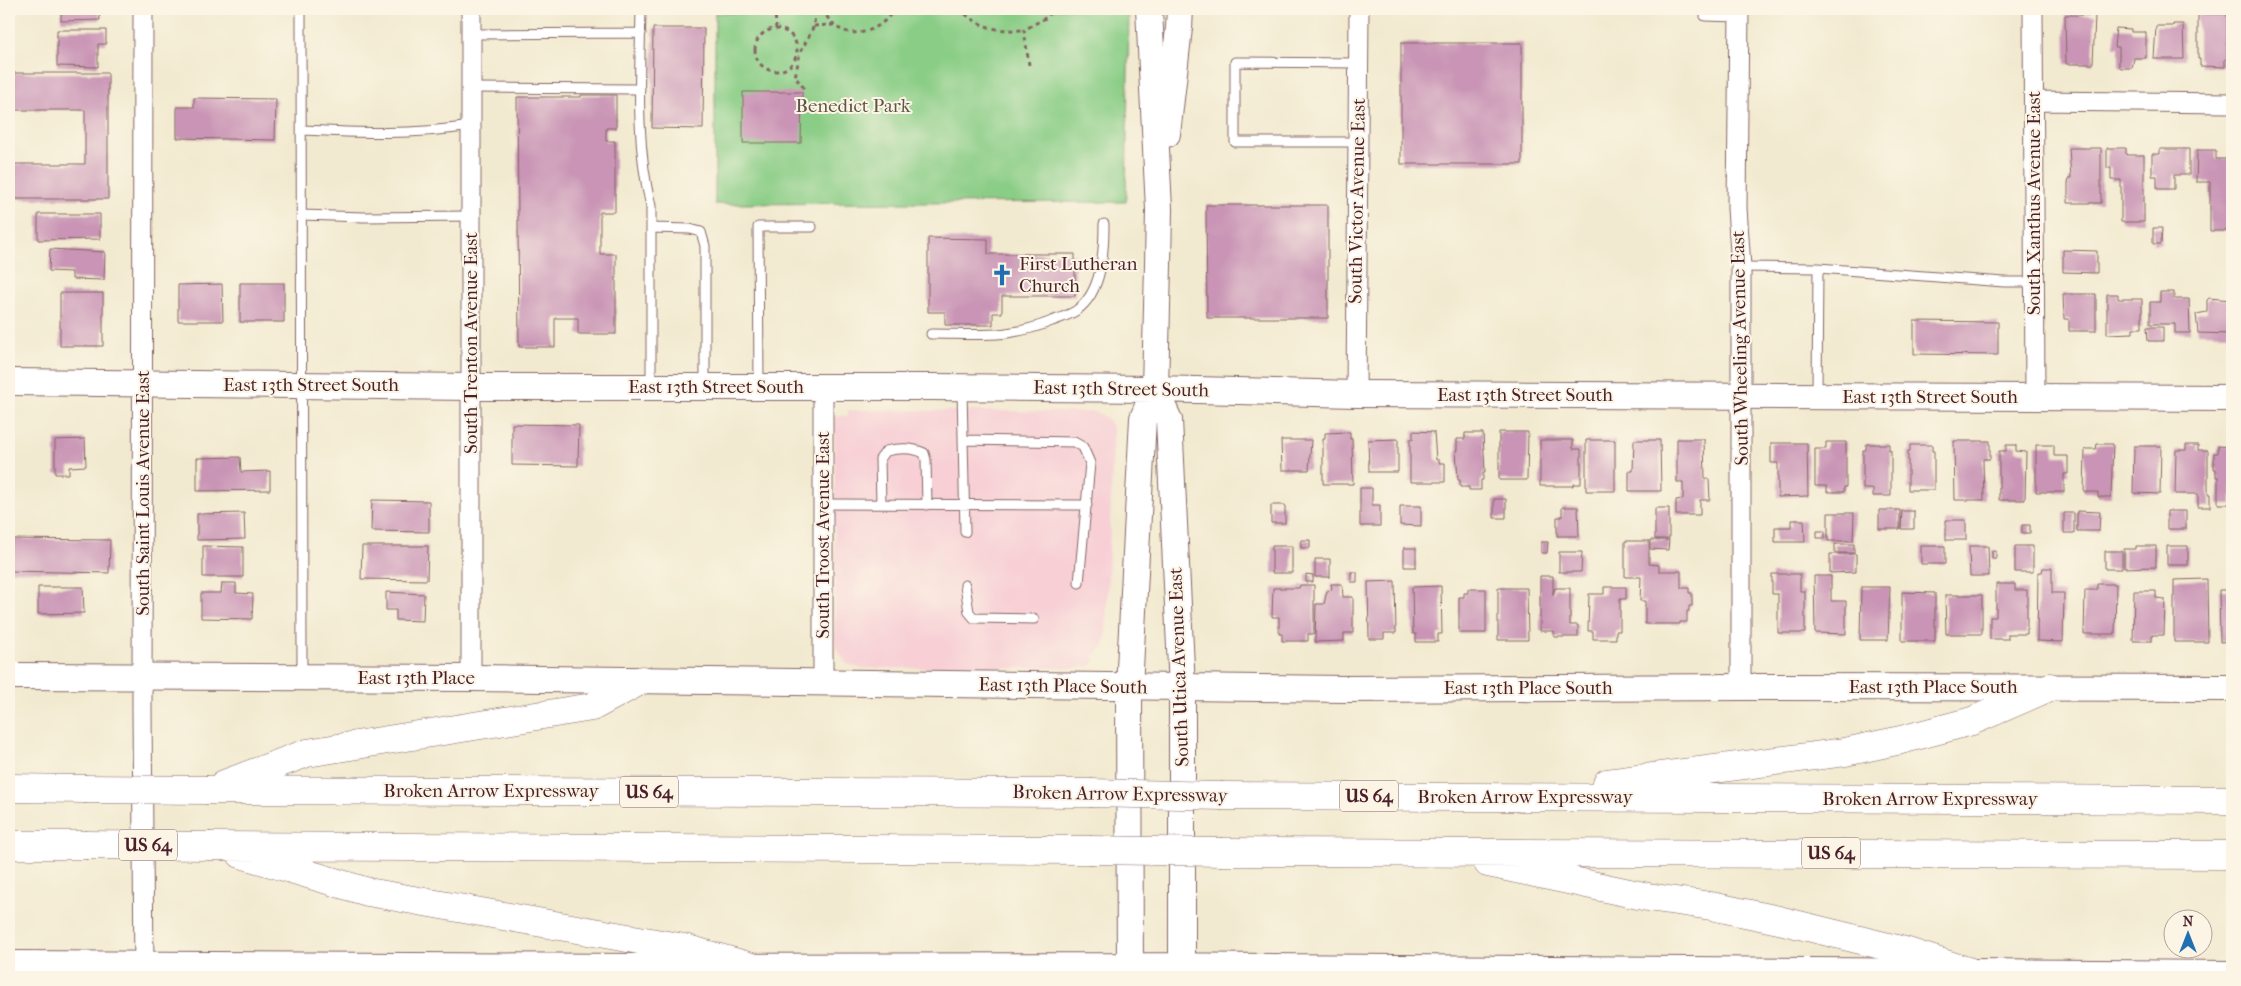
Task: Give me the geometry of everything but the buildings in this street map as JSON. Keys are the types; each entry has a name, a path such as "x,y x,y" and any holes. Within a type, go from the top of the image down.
{"highway":[{"path":"208,790 307,753 592,706 642,680"},
{"path":"1515,797 1844,752 1901,740 1972,721 2050,686"},
{"name":"Broken Arrow Expressway","path":"9,788 2232,800"},
{"name":"US 64","path":"9,845 1223,852 1430,851 2232,855"},
{"path":"211,846 368,892 684,948 752,967"},
{"path":"1430,851 1648,897 1710,906 1779,920 1905,952 1971,972"}],"street":[{"name":"South Saint Louis Avenue East","path":"143,9 142,676 144,971"},
{"name":"South Trenton Avenue East","path":"470,9 472,678"},
{"name":"South Utica Avenue East","path":"1129,972 1130,688 1143,418 1155,389 1159,209 1149,9"},
{"name":"South Utica Avenue East","path":"1159,209 1180,9"},
{"name":"South Victor Avenue East","path":"1356,394 1359,9"},
{"name":"South Xanthus Avenue East","path":"2033,9 2034,397"},
{"name":"South Wheeling Avenue East","path":"1739,13 1737,208 1741,267 1741,686"},
{"path":"2034,100 2232,102"},
{"name":"East 13th Street South","path":"9,382 472,387 961,387 1356,394 1741,397 2232,398"},
{"name":"South Troost Avenue East","path":"823,388 824,682"},
{"name":"South Utica Avenue East","path":"1155,389 1169,420 1182,688 1182,972"},
{"name":"East 13th Place","path":"9,676 824,682"},
{"name":"East 13th Place South","path":"824,682 1345,690 1741,686 2232,688"},
{"path":"9,964 144,971 303,972 639,972 752,967 825,972 1971,972 2232,974"}],"lane":[{"path":"301,9 302,678"},
{"path":"641,9 640,89 644,178 651,206 651,387"},
{"path":"1705,16 1739,13"},
{"path":"471,34 641,33"},
{"path":"1358,142 1235,142 1235,62 1359,63"},
{"path":"471,88 640,89"},
{"path":"302,130 382,134 430,132 471,126"},
{"path":"302,215 364,217 471,216"},
{"path":"930,334 1001,335 1027,331 1077,310 1090,295 1099,275 1104,244 1104,224"},
{"path":"759,388 758,227 812,227"},
{"path":"651,228 690,229 701,232 705,246 706,388"},
{"path":"1741,267 1818,268 2004,282 2034,282"},
{"path":"1817,396 1818,268"},
{"path":"961,387 965,532"},
{"path":"963,440 1074,442 1083,447 1090,463 1079,583"},
{"path":"881,504 880,459 886,451 917,449 924,453 926,460 927,505"},
{"path":"823,504 1087,505"},
{"path":"965,585 969,612 974,618 1034,619"}],"path":[{"path":"775,9 776,30"},
{"path":"804,88 795,77 800,53 814,26 815,9"},
{"path":"823,9 834,25 850,33 867,32 883,23 894,9"},
{"path":"959,9 974,21 988,28 1007,30 1024,30 1047,17 1054,9"},
{"path":"814,26 834,25"},
{"path":"776,30 787,33 792,38 797,50 793,63 788,68 775,72 763,67 758,62 755,50 760,36 766,32 776,30"},
{"path":"1024,30 1030,65"}],"shaded area":[{"path":"848,410 1093,412 1101,414 1109,421 1113,429 1113,442 1106,638 1104,645 1093,657 1096,661 1089,666 1074,668 859,668 847,664 836,648 835,639 835,416 848,416"}],"green space":[{"name":"Benedict Park","path":"754,9 1129,9 1126,202 715,204 715,13 754,13"}],"place":[{"name":"First Lutheran Church","path":"1002,275"}]}
